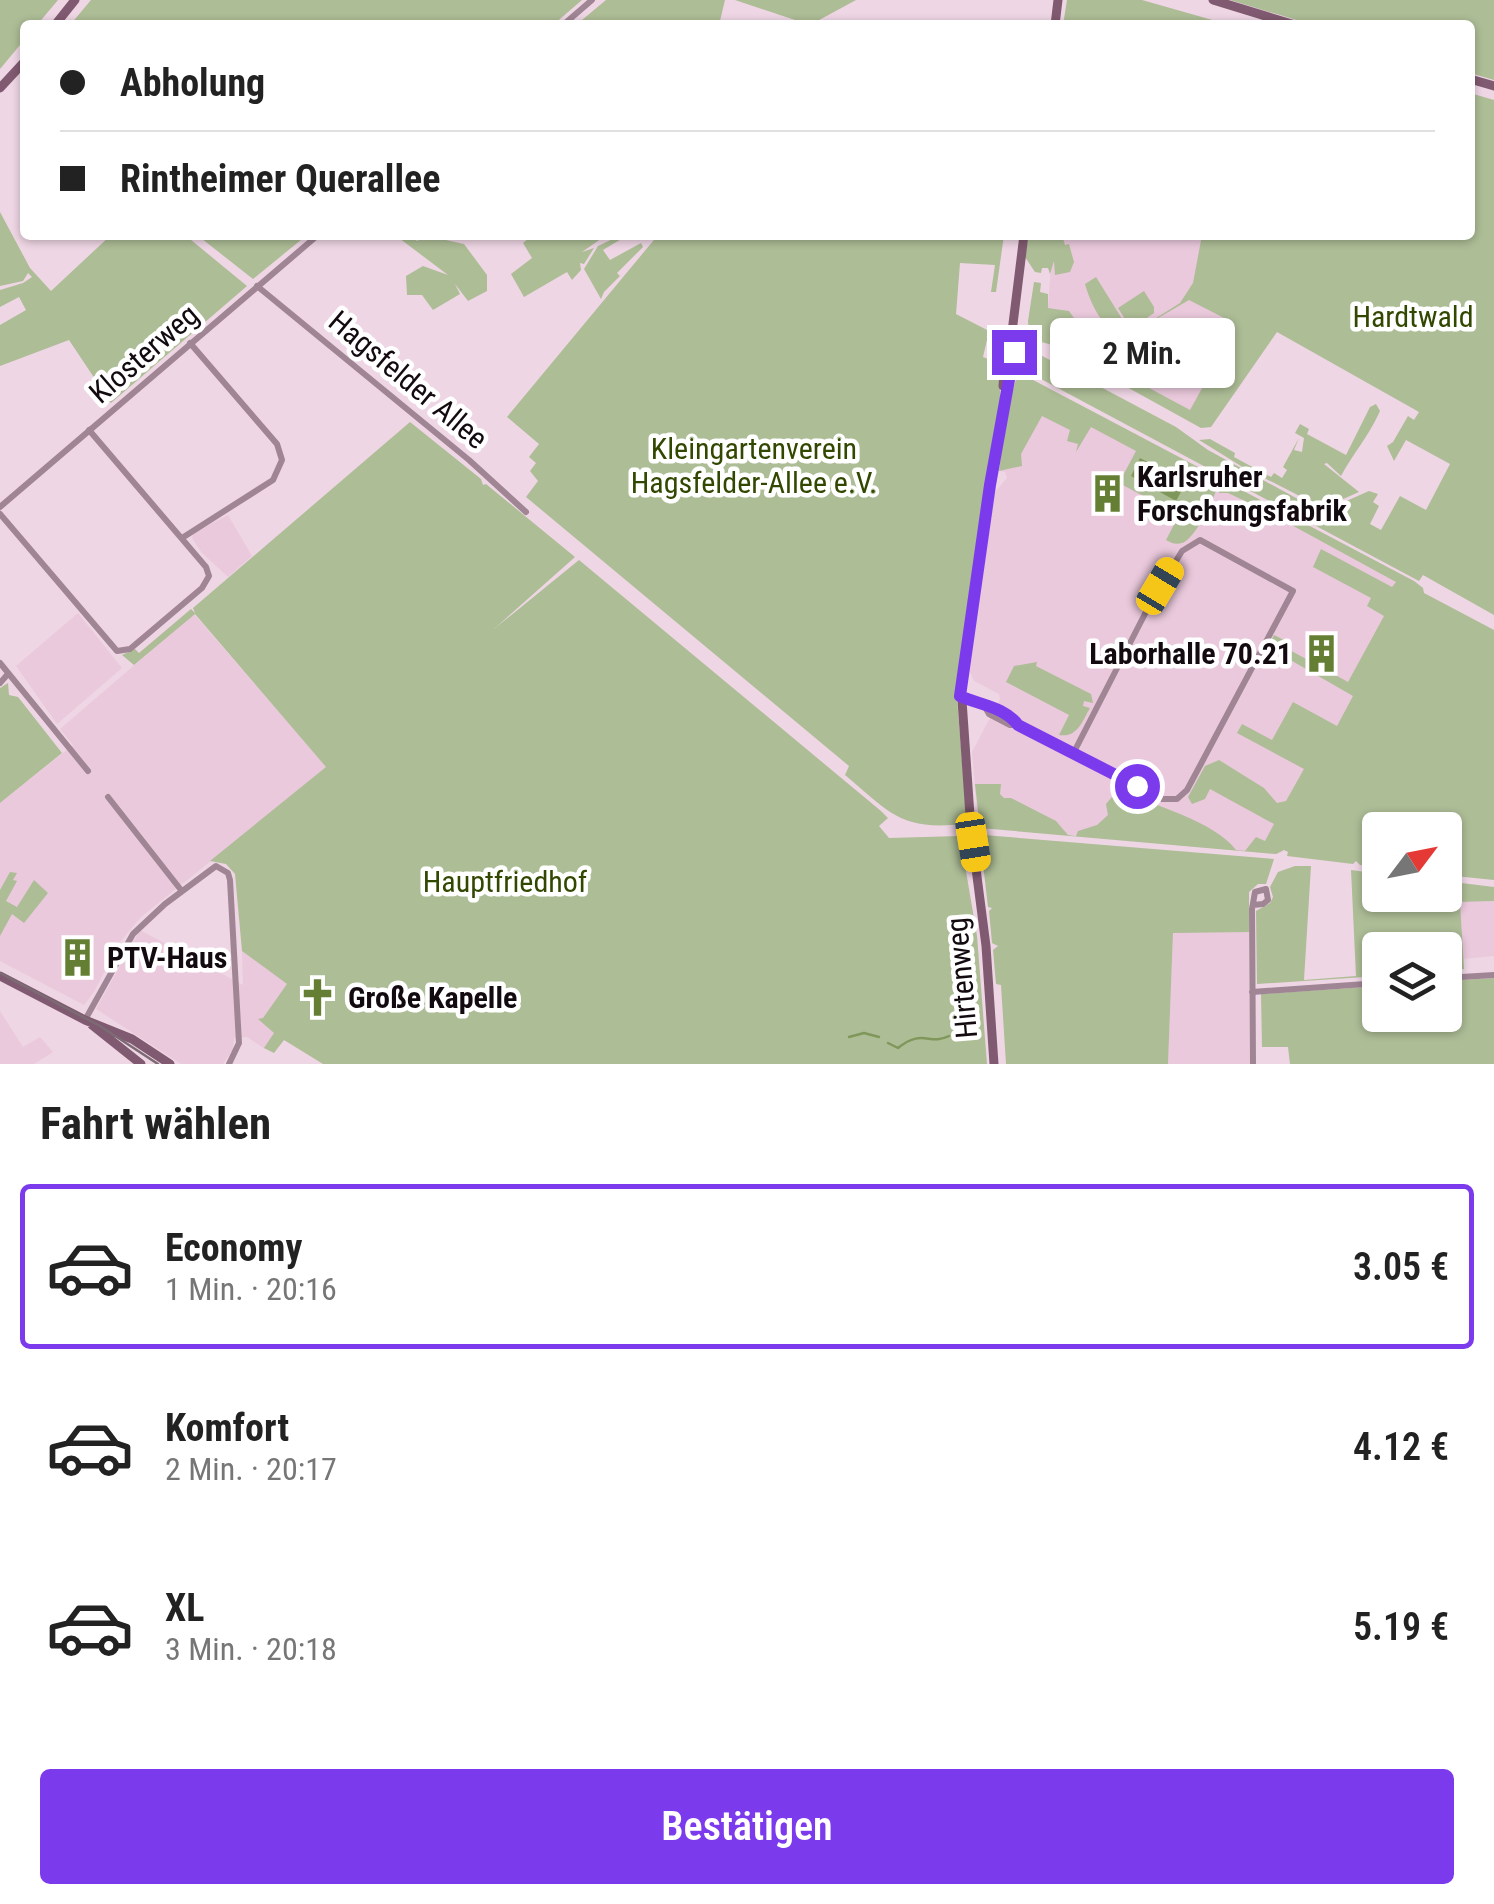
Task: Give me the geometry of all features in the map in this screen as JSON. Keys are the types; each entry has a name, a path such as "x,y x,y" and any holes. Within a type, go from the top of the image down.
{"street":[{"path":"60,20 75,0"},
{"path":"568,20 592,0"},
{"path":"1213,0 1279,20"},
{"path":"0,88 20,66"},
{"name":"Klosterweg","path":"0,510 312,240"},
{"name":"Hirtenweg","path":"994,1064 960,696 1014,352 1011,342 1023,240"},
{"name":"Hagsfelder Allee","path":"257,286 470,460 526,512"},
{"path":"182,538 273,480 282,460 277,444 190,343"},
{"path":"0,510 117,651 130,649 207,583 208,570 89,430"},
{"path":"960,696 985,707 989,714 1010,725 1018,725 1074,752 1162,799 1177,799 1187,790 1293,591 1200,540 1182,551 1149,606 1074,752"},
{"path":"0,663 88,772"},
{"path":"0,684 7,675"},
{"path":"108,797 182,890"},
{"path":"85,1020 133,934 216,866 228,873 230,880 239,1042 229,1064"},
{"path":"1253,904 1253,1064"},
{"path":"1462,977 1494,975"},
{"path":"0,976 85,1020 132,1038 170,1064"},
{"path":"1252,992 1362,984"},
{"path":"85,1020 141,1064"}],"shaded area":[{"path":"1047,240 1212,240 1237,323 1190,415 1098,365 1105,360 1102,355 1048,308 1051,267"},
{"path":"1020,375 1423,590 1282,852 995,828 977,810 972,752 1000,699 999,694 974,681 969,670 995,492 1007,478 1005,472 999,471"},
{"path":"1140,458 1186,483 1176,501 1131,476"},
{"path":"228,515 252,556 228,577 192,538 193,533"},
{"path":"78,613 122,668 57,724 16,666"},
{"path":"194,614 327,768 141,917 120,942 84,1005 0,961 0,803 73,745 60,729"},
{"path":"1494,901 1494,956 1463,959 1462,902"},
{"path":"140,930 243,985 242,951 287,984 284,1037 274,1037 265,1049 247,1037 234,1038 233,1049 223,1064 181,1064 96,1009"},
{"path":"1249,932 1250,1064 1168,1064 1173,933"},
{"path":"0,1011 23,1047 40,1037 53,1052 34,1064 0,1064"}],"green space":[{"path":"0,0 58,0 41,20 20,20 20,45 0,69"},
{"path":"91,0 582,0 559,20 74,20"},
{"path":"606,0 725,0 720,20 582,20"},
{"path":"735,0 856,0 819,20 795,20"},
{"path":"1067,0 1142,0 1212,20 1064,20"},
{"path":"1230,0 1494,0 1494,80 1475,74 1475,20 1296,20"},
{"name":"Hardtwald","path":"1475,94 1494,100 1494,615 1423,575 1419,581 1026,371 1031,350 1176,427 1208,450 1318,510 1369,491 1378,494 1373,502 1379,506 1370,524 1381,530 1400,496 1426,510 1450,464 1406,440 1394,461 1387,446 1408,416 1414,420 1419,412 1277,332 1211,427 1201,428 1049,344 1029,339 1034,282 1041,283 1040,292 1048,294 1048,308 1069,311 1105,361 1110,358 1110,367 1190,410 1230,338 1228,320 1189,300 1134,332 1180,303 1193,283 1201,240 1475,240"},
{"path":"0,212 30,268 51,291 106,240 191,240 247,286 111,403 69,340 0,366 0,325 26,310 19,297 0,307 0,290 23,283 32,277 28,273 23,281 0,286"},
{"path":"203,240 301,240 253,279"},
{"path":"402,240 464,244 487,275 487,291 468,301 455,284 460,294 433,310 422,295 407,295 406,276 423,266 448,275"},
{"path":"599,240 582,252 594,248 584,264 580,263 581,270 572,280 567,272 524,297 511,274 532,258 523,243"},
{"path":"620,240 603,250 610,260 641,243 643,247 617,273 620,276 601,299 584,269 598,246"},
{"name":"Kleingartenverein Hagsfelder-Allee e.V.","path":"654,240 1003,240 996,292 991,292 995,265 960,263 956,314 989,331 983,357 1001,364 1000,402 956,686 966,810 963,824 925,824 885,809 845,775 849,766 526,497 538,481 530,471 536,463 529,457 539,444 507,417"},
{"path":"1028,240 1064,240 1065,245 1069,244 1074,262 1070,272 1055,275 1054,261 1050,274 1048,268 1042,268 1041,273 1035,272 1025,257"},
{"path":"1096,277 1129,330 1122,335 1103,322 1090,299 1085,284"},
{"path":"1144,291 1154,313 1131,329 1118,308"},
{"path":"1018,372 1414,581 1424,593 1494,630 1494,880 1462,877 1462,812 1362,812 1362,865 1356,861 1353,864 1287,856 1284,850 1276,854 980,828 975,784 1001,784 1000,794 1004,798 1056,821 1068,835 1076,836 1078,831 1097,825 1108,815 1106,804 1117,791 1198,822 1236,850 1245,851 1256,837 1265,841 1274,824 1210,789 1205,799 1192,804 1188,797 1205,766 1219,760 1264,788 1277,803 1286,801 1304,769 1237,733 1242,724 1272,740 1293,702 1337,726 1353,696 1268,647 1274,635 1288,642 1286,648 1348,682 1384,616 1367,606 1371,598 1313,567 1321,549 1392,587 1396,582 1264,510 1228,493 1219,493 1219,481 1210,505 1188,540 1175,544 1166,540 1179,515 1119,483 1136,451 1091,427 1076,452 1078,444 1067,441 1070,430 1042,416 1021,454 1022,466 999,471 1006,414"},
{"path":"1376,404 1380,411 1376,420 1341,476 1324,464 1359,492 1323,508 1199,440 1210,439 1235,453 1234,457 1271,477 1274,473 1282,478 1287,470 1283,467 1299,438 1294,450 1302,452 1304,438 1295,433 1300,424 1309,429 1307,434 1346,455 1370,407"},
{"name":"Hauptfriedhof","path":"410,422 575,557 494,629 579,560 881,811 888,818 879,826 889,838 960,836 977,936 987,1064 323,1064 284,1040 274,1053 264,1048 274,1033 258,1019 263,1018 287,984 242,951 235,874 226,864 210,861 326,767 195,614 134,665 122,655 135,649 139,653 191,609 195,613 193,608"},
{"path":"1037,662 1036,666 1091,694 1093,703 1084,701 1083,706 1090,708 1070,734 1059,735 1069,715 1006,682 1014,666"},
{"path":"8,683 9,695 18,697 62,753 0,803 0,688"},
{"path":"984,835 1274,859 1266,884 1258,884 1249,892 1249,932 1173,933 1168,1064 1006,1064 1001,985 996,984 993,950 998,946 992,943 992,908 988,907 980,838"},
{"path":"1311,866 1304,980 1356,976 1351,870 1362,872 1362,912 1461,912 1462,932 1362,932 1362,977 1257,984 1256,911 1270,903 1270,887 1278,872"},
{"path":"10,872 17,873 13,880 17,881 6,901 17,907 34,880 48,893 24,923 12,914 0,936 0,890"},
{"path":"1462,883 1494,887 1494,901 1462,902"},
{"path":"1494,978 1494,1064 1290,1064 1288,1047 1262,1047 1261,994 1362,987 1362,1032 1462,1032 1462,980"}],"waterway":[{"path":"849,1037 864,1033 879,1037"},
{"path":"888,1043 898,1048 914,1039 949,1036"}],"tram line":[{"path":"0,973 100,1026 158,1064"}],"place":[{"name":"Karlsruher Forschungsfabrik","path":"1107,494"},
{"name":"Laborhalle 70.21","path":"1322,654"},
{"name":"PTV-Haus","path":"77,958"},
{"name":"Große Kapelle","path":"318,998"}],"route":[{"path":"1014,352 990,485 960,696 993,707 1014,718 1018,725 1137,786"}]}
